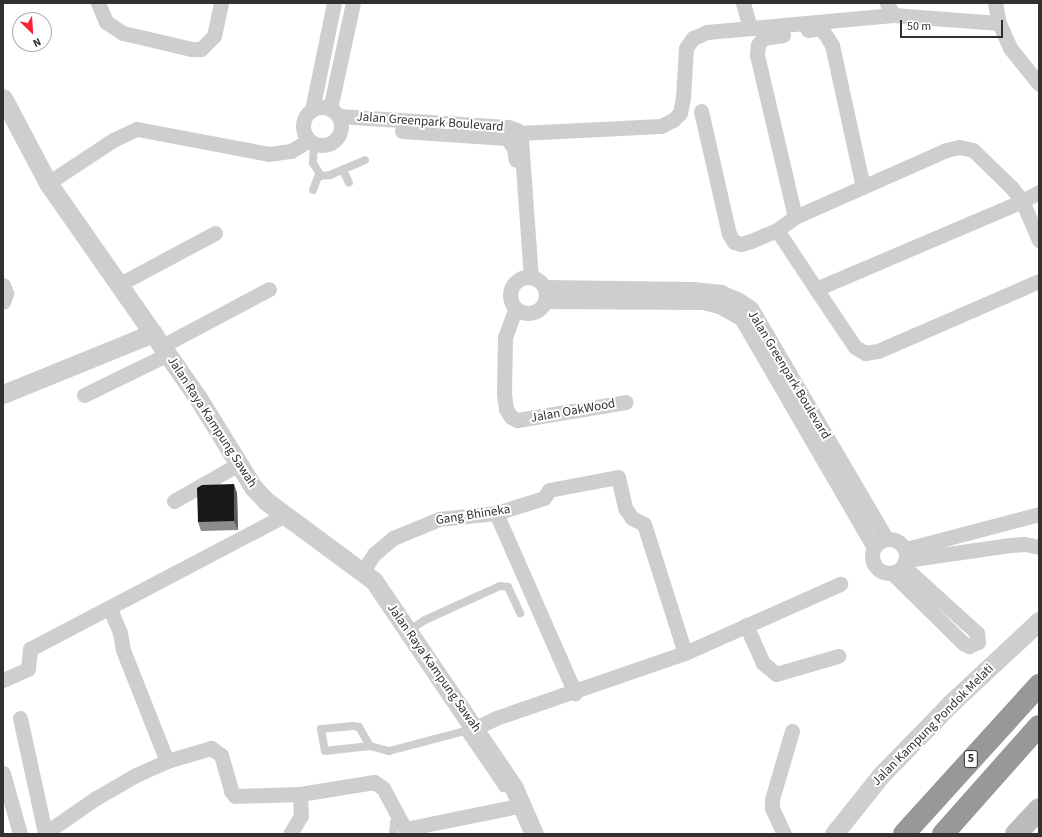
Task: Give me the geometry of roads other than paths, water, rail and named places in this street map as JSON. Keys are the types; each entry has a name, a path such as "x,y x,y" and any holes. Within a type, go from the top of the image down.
{"highway":[{"name":"5","path":"904,834 1039,685"},
{"name":"5","path":"943,834 1039,726"}],"main road":[{"path":"1016,834 1039,810"}],"street":[{"path":"98,3 106,22 123,33 192,49 201,49 214,36 221,3"},
{"path":"311,142 303,124 312,110 334,3"},
{"path":"48,183 114,140 137,130 269,154 291,151 311,142 326,145 332,142 340,133 336,117 353,3"},
{"path":"743,3 750,28"},
{"path":"995,3 999,23 1010,48 1039,84"},
{"path":"519,133 661,126 673,120 680,113 686,48 693,38 707,32 750,28 890,9 999,23"},
{"path":"795,217 757,55 758,45 763,38 821,28 828,36 832,45 863,187"},
{"name":"Jalan Raya Kampung Sawah","path":"3,98 48,183 198,398 237,465 266,501 363,571 374,581 408,631 470,730 514,788 534,834"},
{"path":"312,110 321,107 336,117"},
{"path":"701,111 729,234 734,242 741,244 777,230 795,217 946,150 959,147 973,150 1022,201 1039,240"},
{"name":"Jalan Greenpark Boulevard","path":"336,117 508,127 519,133 527,277"},
{"name":"Jalan Greenpark Boulevard","path":"336,117 507,138 514,148 516,160 527,277"},
{"path":"816,289 1022,201 1039,192"},
{"path":"777,230 855,347 865,353 878,351 1039,281"},
{"path":"118,285 215,233"},
{"path":"527,277 539,280 545,294 538,311 526,314 515,310 509,298 511,285 527,277"},
{"path":"3,285 6,293 4,301"},
{"path":"84,395 161,344 269,289"},
{"name":"Jalan Greenpark Boulevard","path":"545,294 702,302 732,312 741,318 880,543"},
{"name":"Jalan OakWood","path":"515,310 505,337 504,394 506,409 511,416 517,420 626,402"},
{"path":"3,394 161,344"},
{"path":"174,501 237,465"},
{"name":"Gang Bhineka","path":"363,571 374,554 401,533 439,519 496,513 544,498 549,490 618,477 625,508 632,518 644,524 685,653"},
{"path":"496,513 574,693"},
{"path":"902,562 977,633 978,642 969,646 963,643 902,562 898,540 880,543 872,557 875,566 883,572 902,562 1007,523 1039,514"},
{"path":"3,680 28,669 30,650 285,515"},
{"path":"1007,523 1010,545"},
{"path":"902,562 1010,545 1025,544 1039,547"},
{"path":"470,730 496,718 574,693 685,653 840,584"},
{"path":"110,609 120,632 123,650 167,762"},
{"name":"Jalan Kampung Pondok Melati","path":"834,834 881,775 950,704 1039,621"},
{"path":"746,625 763,663 776,674 838,656"},
{"path":"20,718 45,834 101,795 167,762 215,749 221,755 234,795 300,794 374,782 383,788 402,827 409,830 523,806"},
{"path":"784,834 772,808 772,799 792,731"},
{"path":"3,773 20,834"},
{"path":"290,834 301,816 300,794"}],"lane":[{"path":"311,142 313,163 319,174 325,176 365,160"},
{"path":"343,170 349,183"},
{"path":"313,190 319,174"},
{"path":"408,631 425,620 500,586 508,587 520,613"},
{"path":"370,746 359,727 354,726 321,729 325,751 370,746 389,751 399,751 470,730"},
{"path":"393,834 394,823 397,817"}]}
